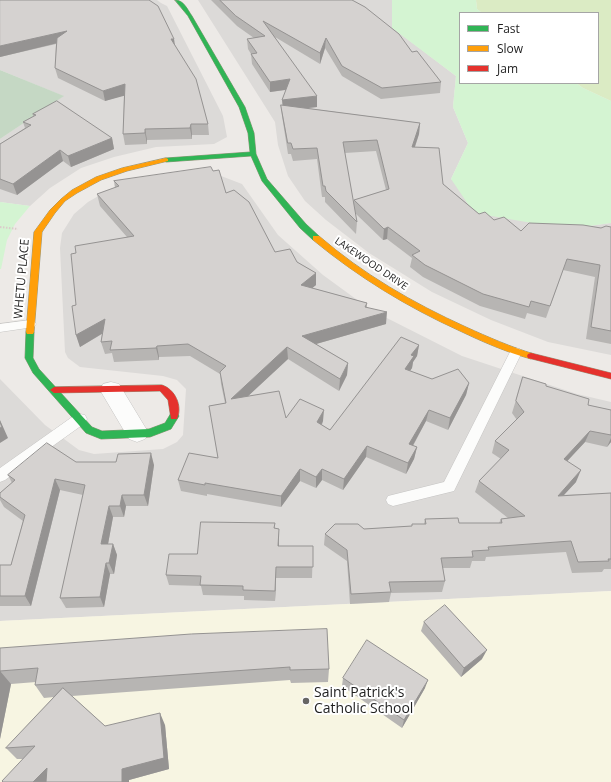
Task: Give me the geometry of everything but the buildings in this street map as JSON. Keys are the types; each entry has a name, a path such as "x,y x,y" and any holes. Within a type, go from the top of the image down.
{"street":[{"name":"LAKEWOOD DRIVE","path":"177,0 181,3 190,16 242,107 251,133 253,154 264,180 303,226 332,252 368,277 409,302 452,324 516,352 611,376"},
{"name":"WHETU PLACE","path":"54,390 162,388 172,396 175,406 174,417 168,426 150,433 101,435 89,430 36,371 29,358 30,324 38,232 62,201 84,185 129,167 168,160 253,154"},
{"path":"111,390 137,433"}],"lane":[{"path":"0,328 30,324"},
{"path":"393,500 449,487 516,352"},
{"path":"0,476 80,419"}],"shaded area":[{"path":"0,0 157,0 167,6 223,116 227,137 214,144 156,147 114,157 81,168 50,188 30,206 0,202 0,139 63,96 0,70"},
{"path":"198,0 392,0 393,28 456,76 453,107 468,143 451,179 567,229 611,223 611,355 548,342 491,320 432,292 369,253 326,220 305,201 288,176 278,145 275,122"},
{"path":"208,171 242,184 278,235 323,275 371,310 462,356 577,394 611,402 611,591 0,621 0,379 45,425 79,450 94,454 163,449 177,442 183,435 186,389 177,380 163,376 80,367 68,358 65,352 60,248 62,233 74,214 88,202 109,190 131,181"},
{"name":"Saint Patrick's Catholic School","path":"611,591 611,782 0,782 0,621"}],"green space":[{"path":"392,0 476,0 477,9 481,12 459,12 459,84 577,84 611,101 611,223 567,229 474,213 451,179 468,143 453,107 456,76 392,28"},
{"path":"476,0 611,0 611,101 577,84 599,84 599,12 481,12 477,9"},
{"path":"0,70 64,96 0,139"},
{"path":"0,202 30,206 15,224 7,240 1,269 0,269"}],"traffic: fast":[{"path":"177,0 181,3 190,16 242,107 251,133 253,154 264,180 303,226 316,238"},
{"path":"166,160 253,154"},
{"path":"30,332 29,358 36,371 89,430 101,435 150,433 168,426 174,416"}],"traffic: slow":[{"path":"30,332 38,232 46,219 63,200 86,184 125,169 166,160"},
{"path":"316,238 352,267 391,292 474,334 509,349 531,356"}],"traffic: jam":[{"path":"531,356 611,376"},
{"path":"54,390 162,388 173,400 174,416"}],"place":[{"name":"Saint Patrick's Catholic School","path":"306,701"}]}
